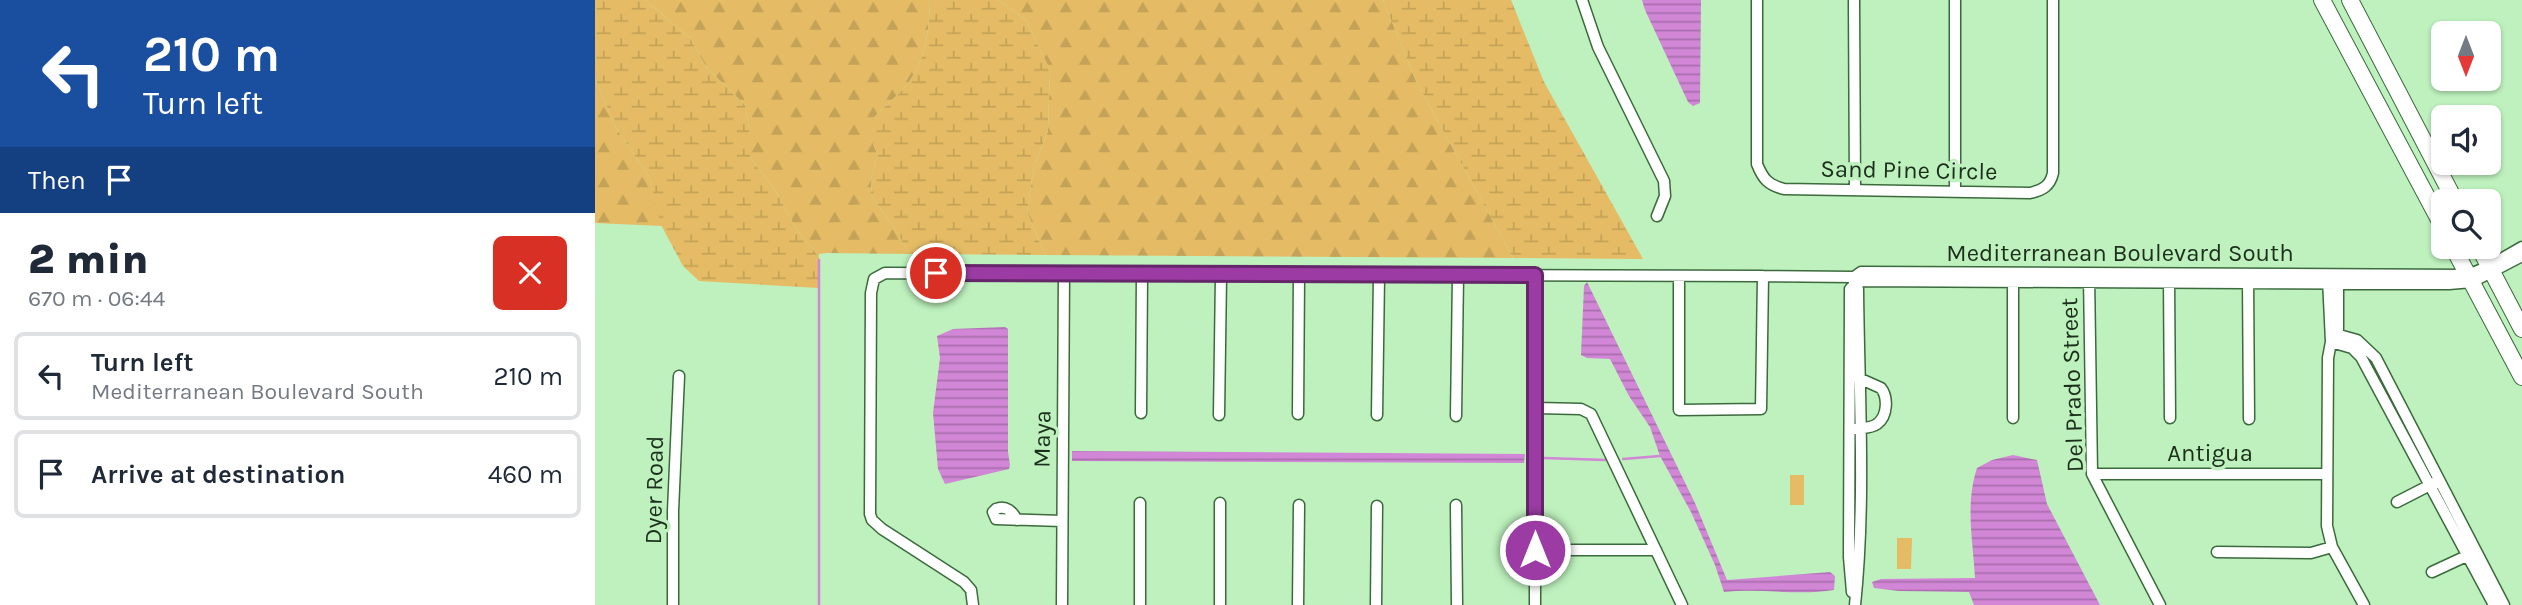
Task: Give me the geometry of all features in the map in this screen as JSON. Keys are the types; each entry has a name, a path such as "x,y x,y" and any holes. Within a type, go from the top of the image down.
{"main road":[{"path":"2322,0 2431,204"},
{"path":"2350,0 2449,189"},
{"path":"2460,259 2522,377"},
{"path":"2485,259 2522,329"}],"street":[{"path":"1582,0 1598,47 1664,181 1665,196 1657,216"},
{"name":"Sand Pine Circle","path":"1757,0 1757,164 1762,177 1770,185 1784,189 2030,193 2045,188 2053,173 2053,0"},
{"path":"1854,0 1854,189"},
{"path":"1955,0 1955,192"},
{"path":"2491,270 2522,247"},
{"path":"2491,270 2522,256"},
{"name":"Mediterranean Boulevard South","path":"973,605 971,590 964,582 882,529 872,520 869,509 871,293 874,278 885,273 1763,276 1861,281 2013,277 2470,278 2491,270"},
{"name":"Maya","path":"1062,605 1064,272"},
{"path":"1141,413 1142,274"},
{"path":"1298,414 1299,274"},
{"path":"1219,415 1221,275"},
{"path":"1456,416 1458,275"},
{"path":"1535,275 1535,605"},
{"path":"1377,415 1379,276"},
{"path":"1679,277 1679,410 1761,409 1763,276"},
{"path":"2013,277 2013,418"},
{"name":"Del Prado Street","path":"2089,278 2092,474 2160,605"},
{"path":"2169,278 2170,418"},
{"path":"2248,278 2249,419"},
{"path":"2333,279 2333,336 2328,358 2327,526 2332,548 2364,605"},
{"path":"1854,281 1850,289 1854,429 1849,557 1854,605"},
{"path":"2333,336 2353,348 2361,357 2434,482 2472,554 2504,605"},
{"name":"Dyer Road","path":"673,605 673,502 679,376"},
{"path":"1854,376 1881,388 1886,399 1883,416 1878,424 1854,429"},
{"path":"1536,408 1581,409 1591,414 1682,605"},
{"name":"Antigua","path":"2092,474 2327,474"},
{"path":"2397,502 2434,482"},
{"path":"1140,503 1140,605"},
{"path":"1220,503 1220,605"},
{"path":"1298,605 1299,505"},
{"path":"1456,505 1457,605"},
{"path":"1376,605 1377,506"},
{"path":"1017,520 1062,521"},
{"path":"2217,552 2311,553 2332,548"},
{"path":"1535,550 1656,550"},
{"path":"2432,572 2472,554"},
{"path":"2472,554 2494,605"}],"green space":[{"path":"595,0 645,0 690,38 706,67 745,105 750,134 750,157 777,193 795,227 819,257 818,288 699,281 683,266 660,223 650,178 616,128 595,78"},
{"path":"645,0 930,0 925,47 917,69 911,80 871,121 871,140 878,155 872,173 871,195 909,254 827,253 819,254 819,257 795,227 777,193 750,157 750,134 745,105 706,67 690,38"},
{"path":"930,0 998,0 1026,20 1050,70 1048,131 1034,167 1027,212 1045,255 909,254 871,195 872,173 878,155 871,140 871,121 911,80 917,69 925,47"},
{"path":"998,0 1383,0 1416,81 1513,258 1045,255 1027,212 1034,167 1048,131 1050,70 1026,20"},
{"path":"1383,0 1511,0 1544,82 1643,259 1513,258 1416,81"},
{"path":"595,78 616,128 650,178 662,226 595,223"},
{"path":"1790,475 1804,475 1804,505 1790,505"},
{"path":"1897,538 1912,538 1911,569 1897,569"}],"shaded area":[{"path":"1642,0 1701,0 1700,103 1693,106 1688,102"},
{"path":"1587,282 1695,503 1727,580 1830,572 1835,576 1834,590 1724,592 1715,565 1691,512 1660,456 1650,427 1629,396 1610,359 1587,358 1581,355 1584,286"},
{"path":"953,329 1008,329 1009,469 945,484 938,469 933,413 940,358 937,336"},
{"path":"1072,451 1525,454 1524,463 1072,461"},
{"path":"2013,455 2037,460 2047,504 2100,605 1974,605 1969,592 1874,588 1872,582 1881,579 1975,578 1971,495 1977,468 1992,460"}],"waterway":[{"path":"819,260 819,605"},
{"path":"1623,459 1660,456"},
{"path":"1544,458 1606,460"}],"route":[{"path":"936,273 1535,275 1535,550"}]}
